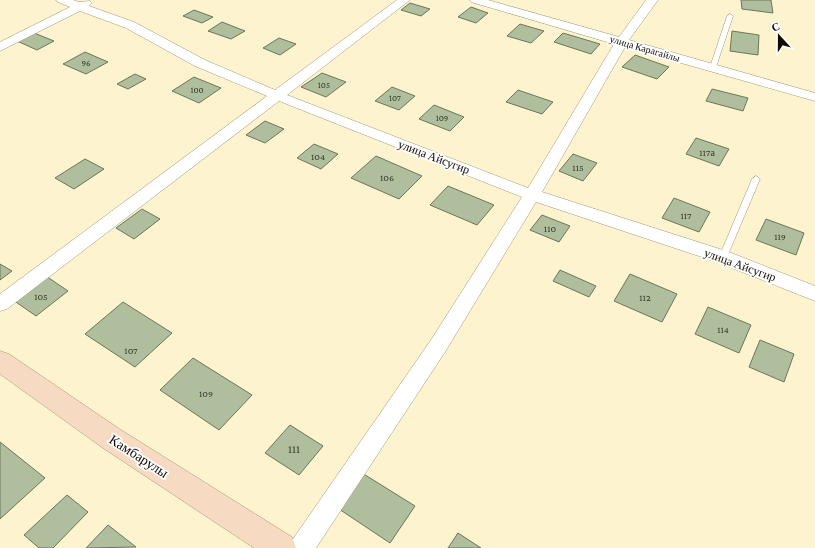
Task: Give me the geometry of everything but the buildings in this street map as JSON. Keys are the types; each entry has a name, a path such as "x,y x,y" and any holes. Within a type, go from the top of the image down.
{"street":[{"name":"улица Айсугир","path":"62,0 86,3 200,63 278,96 532,195 723,258 815,294"},
{"path":"0,304 404,0"},
{"name":"улица Карагайлы","path":"475,0 815,97"},
{"path":"302,548 438,346 532,195 622,41 652,0"},
{"path":"0,47 86,3"},
{"name":"Камбарулы","path":"0,361 112,439 281,548"}],"lane":[{"path":"713,67 730,16"},
{"path":"723,258 756,179"}]}
